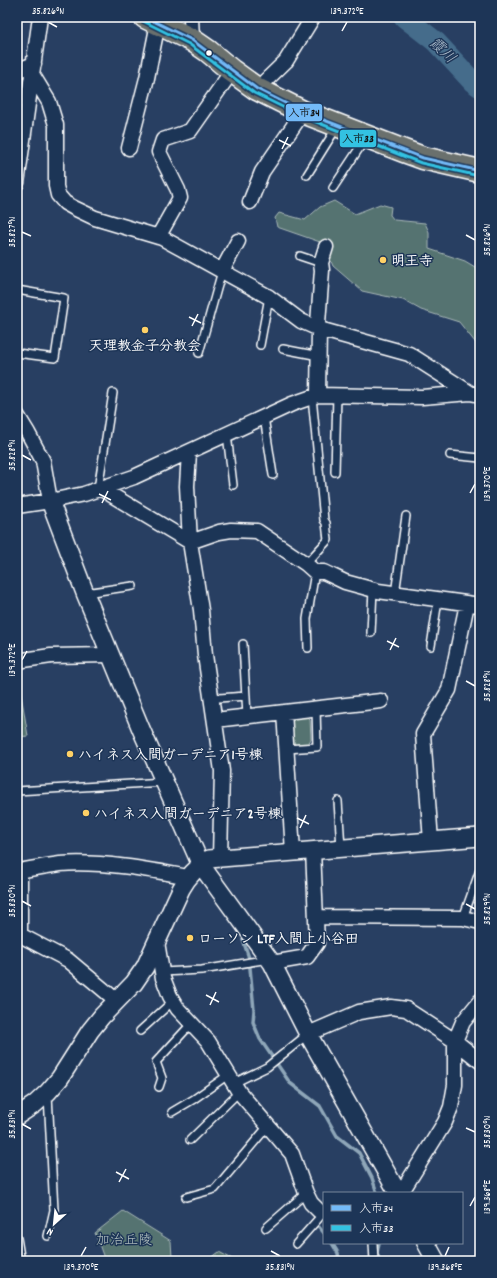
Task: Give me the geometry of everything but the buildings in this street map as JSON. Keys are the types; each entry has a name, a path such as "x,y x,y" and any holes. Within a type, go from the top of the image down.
{"main road":[{"path":"151,20 192,40 257,89 303,112 424,158 480,172"}],"street":[{"path":"17,183 40,17"},
{"path":"191,17 192,40"},
{"path":"257,89 286,61 313,17"},
{"path":"129,148 146,78 151,20"},
{"path":"17,71 33,69"},
{"path":"33,69 49,102 56,125 56,186 58,195 65,202 95,218 158,237 269,297 300,320 319,329 409,354 475,394"},
{"path":"158,237 180,198 178,190 159,152 163,140 190,131 232,71"},
{"path":"250,202 262,172 303,112"},
{"path":"222,271 238,241"},
{"path":"315,396 319,356 318,323 322,270 321,263 326,247"},
{"path":"17,506 84,494 134,477 292,404 315,396 422,397 475,394"},
{"path":"17,415 43,461 50,501 85,593 164,782 201,865 270,961 308,1034 398,1192"},
{"path":"189,452 187,486 190,542 201,610 205,655 222,771 220,858"},
{"path":"99,489 190,542 219,532 231,530 257,531 311,568 324,572 345,582 394,594 474,605 449,690 423,734 431,841"},
{"path":"17,661 51,656 110,655"},
{"path":"215,720 381,700"},
{"path":"284,712 293,852"},
{"path":"17,1116 35,1104 48,1092 60,1078 90,1030 134,983 146,967 181,889 188,877 209,859 480,837"},
{"path":"270,961 307,957 318,943 313,850"},
{"path":"117,1000 68,960 20,935 18,871 60,864 100,864 160,871 188,877"},
{"path":"316,917 463,918 480,922"},
{"path":"157,942 162,972 173,1001 178,1009 208,1041 234,1083 292,1154 311,1204 322,1212"},
{"path":"400,1192 445,1122 451,1106 455,1085 455,1041 463,1022 480,1001"},
{"path":"308,1034 358,1012 391,1007 406,1009 455,1041 480,1061"},
{"path":"427,1244 436,1261"}],"lane":[{"path":"307,175 338,125"},
{"path":"333,188 368,137"},
{"path":"300,256 321,263"},
{"path":"199,353 222,271"},
{"path":"17,290 64,298 55,358 17,353"},
{"path":"260,345 269,297"},
{"path":"283,349 319,356"},
{"path":"99,489 112,393"},
{"path":"335,472 336,395"},
{"path":"308,648 311,568 328,540 326,523 324,520 315,396"},
{"path":"264,417 273,475"},
{"path":"227,434 233,485"},
{"path":"450,455 480,458"},
{"path":"394,594 406,516"},
{"path":"85,593 132,586"},
{"path":"371,633 373,590"},
{"path":"431,646 438,600"},
{"path":"243,644 248,716"},
{"path":"211,695 219,698 246,696"},
{"path":"286,749 317,747 316,708"},
{"path":"17,791 164,782"},
{"path":"338,801 341,848"},
{"path":"463,918 480,870"},
{"path":"162,972 202,970 270,961"},
{"path":"140,1031 173,1001"},
{"path":"159,1087 162,1078 156,1062 192,1023"},
{"path":"172,1112 194,1099 234,1083 267,1067 308,1034"},
{"path":"190,1140 234,1083"},
{"path":"48,1092 54,1210 48,1236"},
{"path":"186,1197 215,1189 268,1126"},
{"path":"266,1228 306,1193"},
{"path":"296,1244 319,1218 322,1212"},
{"path":"17,1238 20,1256 17,1256"},
{"path":"373,1244 374,1261"}],"green space":[{"path":"334,201 355,214 380,204 391,207 390,215 394,220 425,223 429,232 429,249 465,261 480,270 480,347 459,322 421,310 403,300 362,291 333,266 323,243 277,227 275,218 279,213 305,220 320,207"},
{"path":"17,670 28,736 17,737"},
{"path":"306,715 310,719 311,739 308,744 294,746 289,743 291,716"},
{"name":"加治丘陵","path":"123,1211 171,1241 172,1257 191,1261 105,1261 95,1233"},
{"path":"219,1252 236,1261 207,1261"}],"waterway":[{"name":"霞川","path":"404,17 436,42 473,82 480,87"},
{"path":"243,940 249,958 254,1010 253,1022 260,1039 290,1083 320,1106 337,1136 359,1153 372,1178 377,1192"},
{"path":"319,1227 323,1232"},
{"path":"333,1244 338,1253 339,1261"},
{"path":"379,1244 377,1253 380,1261"}],"transit line":[{"name":"入市34","path":"145,17 192,40 257,89 303,112 423,158 480,171"},
{"name":"入市33","path":"143,21 189,44 254,93 301,116 421,163 479,176"}],"place":[{"name":"明王寺","path":"383,260"},
{"name":"天理教金子分教会","path":"145,330"},
{"name":"ハイネス入間ガーデニア1号棟","path":"70,754"},
{"name":"ハイネス入間ガーデニア2号棟","path":"86,813"},
{"name":"ローソン LTF入間上小谷田","path":"190,938"}]}
